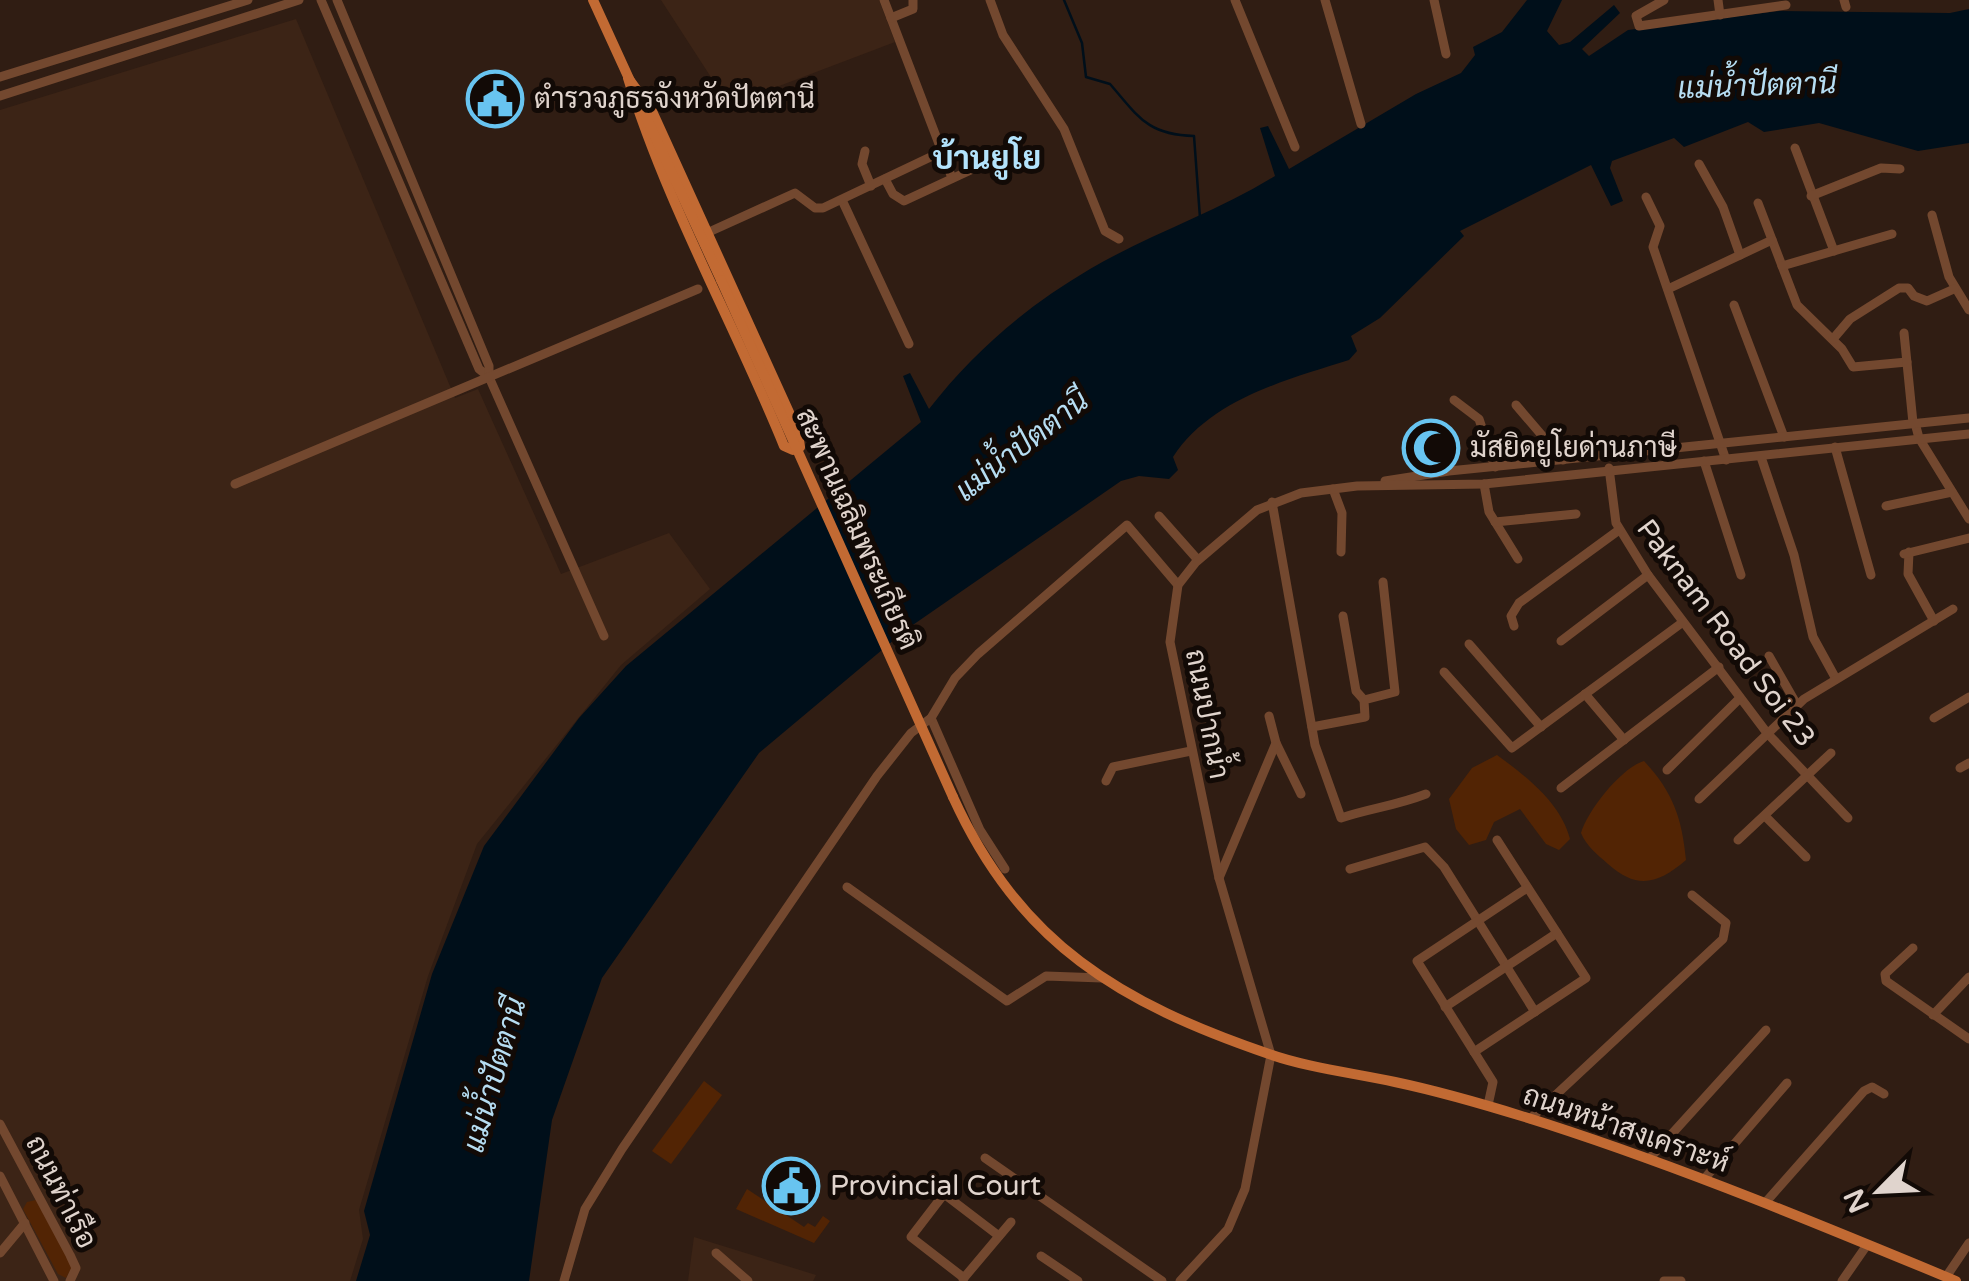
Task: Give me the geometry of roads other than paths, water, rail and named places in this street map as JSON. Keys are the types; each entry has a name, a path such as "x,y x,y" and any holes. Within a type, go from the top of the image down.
{"main road":[{"path":"594,0 628,78 646,136 784,446 794,450 800,447 798,432 709,232 652,111 628,78"},
{"name":"สะพานเฉลิมพระเกียรติ","path":"628,78 953,797 998,883 1048,937 1102,978"},
{"name":"ถนนหน้าสงเคราะห์","path":"1102,978 1271,1055 1488,1105 1650,1158 1951,1279"}],"street":[{"path":"0,77 248,0"},
{"path":"0,96 299,0"},
{"path":"321,0 479,369 489,377"},
{"path":"336,0 489,366 489,377 604,636"},
{"path":"884,0 952,178"},
{"path":"890,18 912,9 913,0"},
{"path":"990,0 1003,35 1071,143 1106,231 1119,239"},
{"path":"1235,0 1296,147"},
{"path":"1325,0 1361,124"},
{"path":"1434,0 1446,54"},
{"path":"1664,0 1641,10 1636,16 1639,26 1786,4"},
{"path":"1718,0 1720,15"},
{"path":"1795,148 1834,251"},
{"path":"865,151 862,164 871,186"},
{"path":"709,232 795,192 818,209 940,152"},
{"path":"1700,164 1723,207 1740,255"},
{"path":"885,179 893,194 904,202 975,168"},
{"path":"1811,196 1881,168 1900,169"},
{"path":"1646,196 1660,226 1653,247 1724,443 1726,460"},
{"path":"842,200 909,344"},
{"path":"1758,203 1796,305 1833,339 1858,370 1907,362"},
{"path":"1932,216 1954,289 1969,310"},
{"path":"1782,266 1892,234"},
{"path":"1668,289 1772,240"},
{"path":"1833,339 1850,319 1899,288 1908,288 1918,299 1927,301 1954,289"},
{"path":"235,484 698,289"},
{"path":"1734,305 1784,437"},
{"path":"1904,333 1919,438 1969,519"},
{"path":"1454,400 1479,419 1495,466"},
{"path":"1516,405 1563,460"},
{"path":"564,1281 585,1209 892,754 930,718 955,678 978,654 1127,525 1178,585 1230,529 1272,502 1333,489 1495,466 1969,418"},
{"path":"1357,486 1484,484 1969,434"},
{"path":"1835,446 1871,575"},
{"name":"Paknam Road Soi 23","path":"1608,455 1619,530 1648,575 1767,733 1848,818"},
{"path":"1761,457 1794,555 1813,637 1836,679"},
{"path":"1704,461 1741,575"},
{"path":"1484,484 1486,503 1518,559"},
{"path":"1333,489 1342,512 1340,552"},
{"path":"1886,506 1952,492"},
{"path":"1272,502 1314,745 1341,818 1374,807 1388,810 1426,794"},
{"path":"1495,522 1576,514"},
{"path":"1159,516 1198,560"},
{"path":"1514,626 1511,616 1518,603 1619,530"},
{"path":"1934,621 1908,574 1906,553 1969,538"},
{"path":"1561,641 1648,575"},
{"path":"1364,700 1394,692 1382,582"},
{"name":"ถนนปากน้ำ","path":"1178,585 1170,642 1191,752 1220,878 1271,1055"},
{"path":"1699,799 1797,706 1953,609"},
{"path":"1312,727 1365,717 1364,700 1356,691 1344,616"},
{"path":"1444,672 1509,747 1541,728 1682,622"},
{"path":"1469,644 1541,728"},
{"path":"1770,656 1797,706"},
{"path":"1561,788 1718,667"},
{"path":"1585,694 1624,740"},
{"path":"1934,718 1969,697"},
{"path":"1667,770 1740,698"},
{"path":"1269,716 1276,743 1301,794"},
{"path":"930,718 980,830 1004,869"},
{"path":"1220,878 1276,743"},
{"path":"1106,781 1113,767 1191,752"},
{"path":"1738,840 1831,753"},
{"path":"1765,816 1806,857"},
{"path":"1474,1052 1586,978 1497,840"},
{"path":"1350,869 1425,847 1444,867 1535,1012"},
{"path":"848,886 1007,1000 1046,976 1102,978"},
{"path":"1488,1105 1492,1082 1417,962 1527,888"},
{"path":"1530,1119 1724,939 1726,923 1692,895"},
{"path":"1444,1007 1558,932"},
{"path":"1913,948 1885,978 1969,1039"},
{"path":"1934,1015 1969,976"},
{"path":"1650,1158 1766,1030"},
{"path":"1180,1281 1228,1229 1246,1189 1271,1055"},
{"path":"1705,1178 1787,1083"},
{"path":"1765,1203 1864,1090 1872,1087 1884,1094"},
{"name":"ถนนท่าเรือ","path":"0,1124 76,1268 70,1281"},
{"path":"985,1158 1162,1281"},
{"name":"ถนนท่าเรือ","path":"0,1176 55,1279"},
{"path":"8,1191 30,1179"},
{"path":"999,1236 944,1194 911,1238 963,1279 1011,1222"},
{"path":"0,1253 26,1223"},
{"path":"1951,1279 1969,1242"},
{"path":"1842,1281 1867,1246"},
{"path":"716,1253 748,1281"},
{"path":"1041,1256 1078,1281"},
{"path":"1664,1281 1681,1281"}],"water":[{"name":"แม่น้ำปัตตานี","path":"1527,0 1562,0 1547,31 1559,45 1570,42 1614,5 1620,13 1582,49 1589,56 1628,30 1779,11 1950,13 1969,9 1969,143 1918,151 1819,123 1764,132 1748,122 1684,147 1674,138 1612,161 1610,168 1623,201 1611,206 1591,165 1460,231 1464,236 1380,318 1351,336 1357,351 1349,360 1276,384 1229,406 1189,437 1173,457 1178,470 1169,479 1139,476 1121,481 907,629 759,753 602,978 552,1120 529,1281 356,1281 370,1235 364,1211 432,974 484,846 579,718 626,666 921,422 903,376 910,373 929,409 983,349 1067,283 1275,176 1260,128 1268,126 1289,169 1416,94 1461,73 1475,55 1473,47 1502,32"}],"waterway":[{"path":"1064,0 1082,43 1086,77 1110,84 1154,128 1194,136 1200,218"}],"place":[{"name":"ตำรวจภูธรจังหวัดปัตตานี","path":"495,99"},
{"name":"มัสยิดยูโยด่านภาษี","path":"1431,448"},
{"name":"Provincial Court","path":"791,1186"}],"district":[{"name":"บ้านยูโย","path":"987,159"}]}
